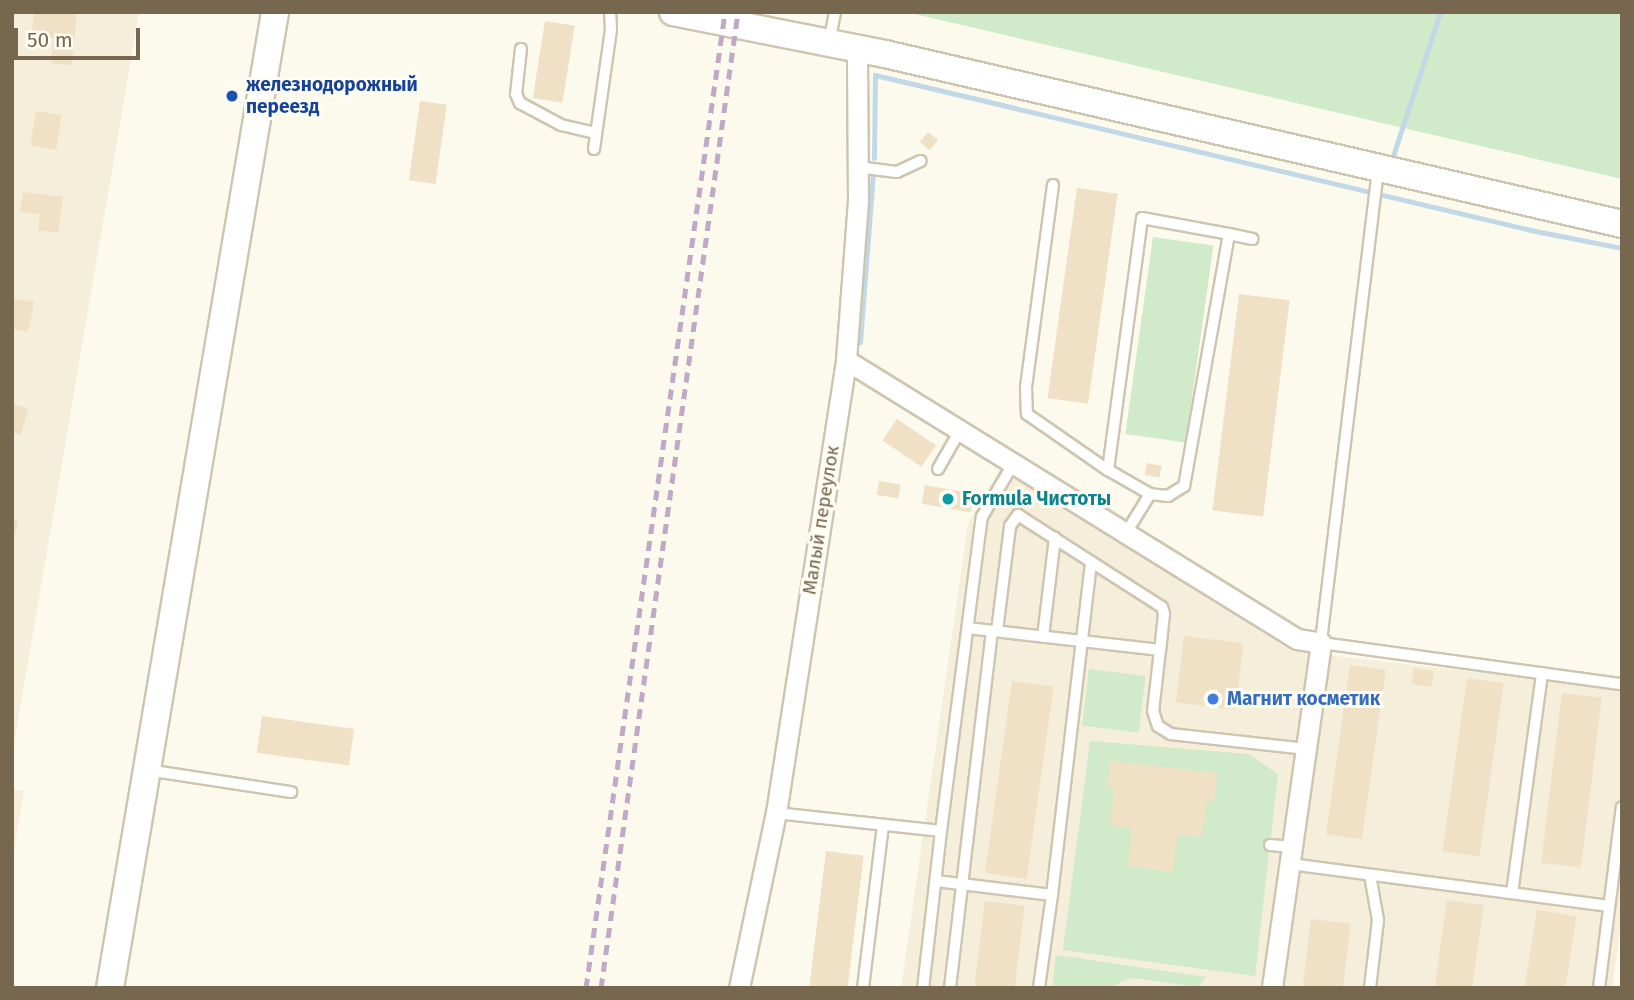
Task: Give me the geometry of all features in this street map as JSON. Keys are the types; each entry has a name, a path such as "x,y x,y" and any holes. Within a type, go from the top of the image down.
{"street":[{"path":"110,988 275,12"},
{"path":"673,12 857,48 1622,224"},
{"name":"Малый переулок","path":"739,988 776,813 846,360 858,200 857,48"},
{"path":"846,360 1297,639 1321,643 1272,988"}],"lane":[{"path":"594,149 611,30 610,12"},
{"path":"829,43 835,12"},
{"path":"520,49 516,94 520,103 561,125 596,133"},
{"path":"857,167 897,172 921,161"},
{"path":"1379,168 1321,643 1622,684"},
{"path":"1053,185 1026,388 1027,414 1108,470 1150,494 1168,496 1184,486 1229,234"},
{"path":"1108,470 1142,218 1252,239"},
{"path":"938,469 959,432"},
{"path":"923,988 982,517 1013,464"},
{"path":"1126,533 1150,494"},
{"path":"950,988 1010,526 1018,515 1162,607 1164,614 1153,711 1158,726 1171,734 1306,749"},
{"path":"1043,636 1055,538"},
{"path":"1040,988 1091,562"},
{"path":"968,628 1160,650"},
{"path":"1512,893 1542,673"},
{"path":"146,770 291,792"},
{"path":"1598,988 1622,807"},
{"path":"776,813 942,831"},
{"path":"863,988 883,825"},
{"path":"1270,845 1291,856 1370,874 1607,906"},
{"path":"1370,874 1378,920 1370,988"},
{"path":"936,881 1052,895"}],"shaded area":[{"path":"12,12 139,12 12,756"},
{"path":"1001,468 1291,651 1622,689 1622,917 1612,988 901,988 968,524"},
{"path":"12,789 24,791 12,862"}],"green space":[{"path":"906,12 1622,12 1622,179"},
{"path":"1153,237 1213,245 1186,443 1125,434"},
{"path":"1089,669 1146,676 1139,733 1082,726"},
{"path":"1090,741 1248,754 1278,774 1255,976 1063,950"},
{"path":"1056,955 1206,977 1198,987 1133,978 1112,988 1052,988"}],"building":[{"path":"34,12 77,13 72,65 51,63 53,38 31,36"},
{"path":"545,21 575,26 562,103 533,98"},
{"path":"420,101 447,105 436,184 409,180"},
{"path":"36,111 62,115 56,150 31,146"},
{"path":"928,132 938,140 930,150 920,142"},
{"path":"1077,188 1118,194 1088,404 1047,398"},
{"path":"23,192 63,197 58,233 38,230 40,214 20,212"},
{"path":"1239,294 1290,300 1263,517 1212,510"},
{"path":"12,298 34,302 28,332 12,329"},
{"path":"12,404 28,408 21,435 12,433"},
{"path":"897,419 936,445 921,467 882,441"},
{"path":"1147,463 1162,466 1159,478 1145,475"},
{"path":"879,481 901,485 898,499 877,495"},
{"name":"Formula Чистоты","path":"925,485 974,494 971,512 922,504"},
{"path":"12,519 18,521 13,541 12,541"},
{"path":"1184,636 1244,643 1235,710 1176,703"},
{"path":"1350,665 1386,670 1362,839 1326,834"},
{"path":"1414,668 1434,671 1431,687 1411,684"},
{"path":"1467,678 1504,683 1479,856 1443,851"},
{"path":"1012,681 1054,687 1027,879 985,873"},
{"path":"1562,693 1602,698 1581,868 1541,863"},
{"path":"262,716 354,729 349,766 257,753"},
{"path":"1110,761 1217,773 1214,802 1207,800 1202,837 1177,834 1173,872 1128,866 1132,828 1110,825 1114,788 1107,788"},
{"path":"826,851 864,856 847,988 809,988"},
{"path":"1447,900 1484,905 1472,988 1435,988"},
{"path":"985,901 1025,906 1015,988 974,988"},
{"path":"1537,910 1577,916 1565,988 1525,988"},
{"path":"1311,919 1351,924 1343,988 1303,988"}],"waterway":[{"path":"1392,159 1440,12"},
{"path":"874,158 875,75 1535,231 1622,248"},
{"path":"860,342 873,174"}],"railway":[{"path":"586,988 725,12"},
{"path":"601,988 738,12"}],"place":[{"name":"железнодорожный переезд","path":"232,96"},
{"name":"Formula Чистоты","path":"948,499"},
{"name":"Магнит косметик","path":"1213,699"}]}
